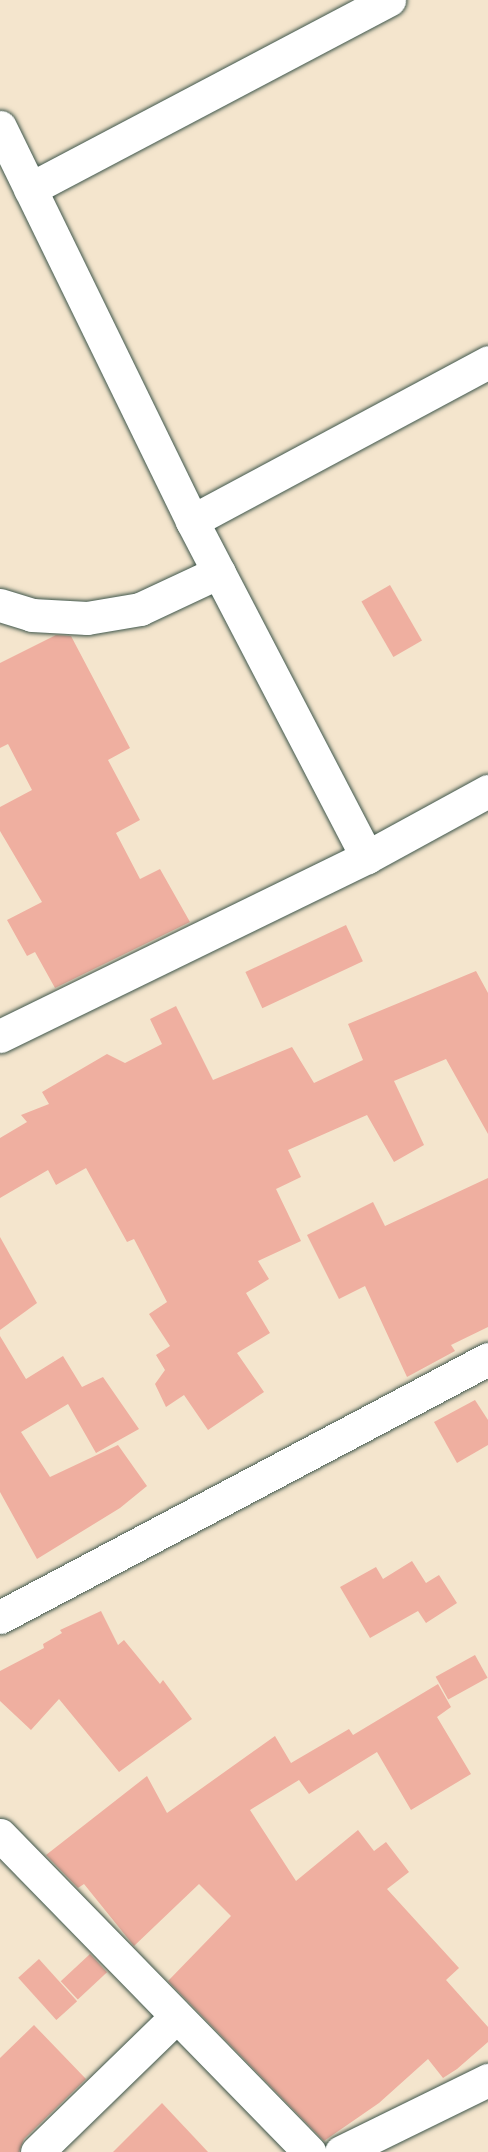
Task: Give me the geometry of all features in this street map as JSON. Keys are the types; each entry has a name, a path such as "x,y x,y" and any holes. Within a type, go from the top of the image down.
{"street":[{"path":"30,189 389,0"},
{"path":"0,128 192,521 367,857"},
{"path":"192,521 488,362"},
{"path":"0,605 32,615 87,618 140,609 219,572"},
{"path":"0,1036 367,857 488,792"},
{"path":"0,1617 488,1359"},
{"path":"0,1835 175,2018 309,2152"},
{"path":"37,2152 175,2018"},
{"path":"341,2152 488,2080"}],"building":[{"path":"390,585 422,640 393,657 361,602"},
{"path":"56,635 71,636 130,748 108,760 140,820 116,833 140,879 160,869 190,922 55,988 35,952 27,956 7,920 42,902 0,831 0,807 32,790 8,744 0,748 0,663"},
{"path":"346,925 363,961 262,1008 245,972"},
{"path":"476,971 488,993 488,1134 446,1059 394,1081 424,1145 394,1162 367,1115 288,1150 301,1177 276,1189 301,1241 258,1261 269,1279 246,1293 270,1333 237,1353 264,1392 208,1430 184,1395 166,1407 155,1384 165,1370 156,1355 170,1346 149,1314 167,1302 134,1239 127,1242 86,1168 56,1185 48,1170 0,1198 0,1138 27,1122 21,1115 49,1104 42,1092 107,1054 125,1063 162,1044 150,1019 176,1006 213,1080 292,1047 314,1083 363,1060 348,1024"},
{"path":"488,1178 488,1327 451,1345 455,1351 407,1377 365,1286 339,1299 307,1235 373,1202 385,1226"},
{"path":"0,1237 37,1303 0,1330"},
{"path":"0,1336 26,1379 63,1356 82,1387 103,1377 139,1429 96,1453 68,1404 21,1432 50,1477 118,1445 147,1486 120,1508 37,1559 0,1492"},
{"path":"475,1400 488,1420 488,1445 457,1463 434,1422"},
{"path":"412,1561 426,1583 439,1575 457,1603 426,1623 418,1611 370,1638 340,1587 376,1567 383,1579"},
{"path":"101,1611 118,1645 124,1640 160,1684 163,1680 192,1719 119,1772 59,1699 31,1730 0,1701 0,1671 44,1648 43,1644 62,1633 60,1630"},
{"path":"475,1655 488,1678 448,1700 436,1677"},
{"path":"438,1684 451,1707 437,1717 471,1774 411,1810 377,1752 309,1794 299,1780 250,1810 296,1881 358,1830 374,1851 386,1842 409,1872 387,1889 459,1968 446,1980 488,2027 488,2042 457,2069 443,2078 428,2059 379,2103 324,2141 168,1981 231,1916 199,1884 134,1946 84,1884 78,1888 46,1855 147,1776 167,1813 275,1736 291,1763 349,1729 353,1735"},
{"path":"90,1954 107,1972 78,2000 61,1981"},
{"path":"39,1959 77,2001 56,2020 18,1978"},
{"path":"34,2025 86,2079 24,2139 19,2152 0,2152 0,2058"},
{"path":"162,2103 208,2152 113,2152"}]}
